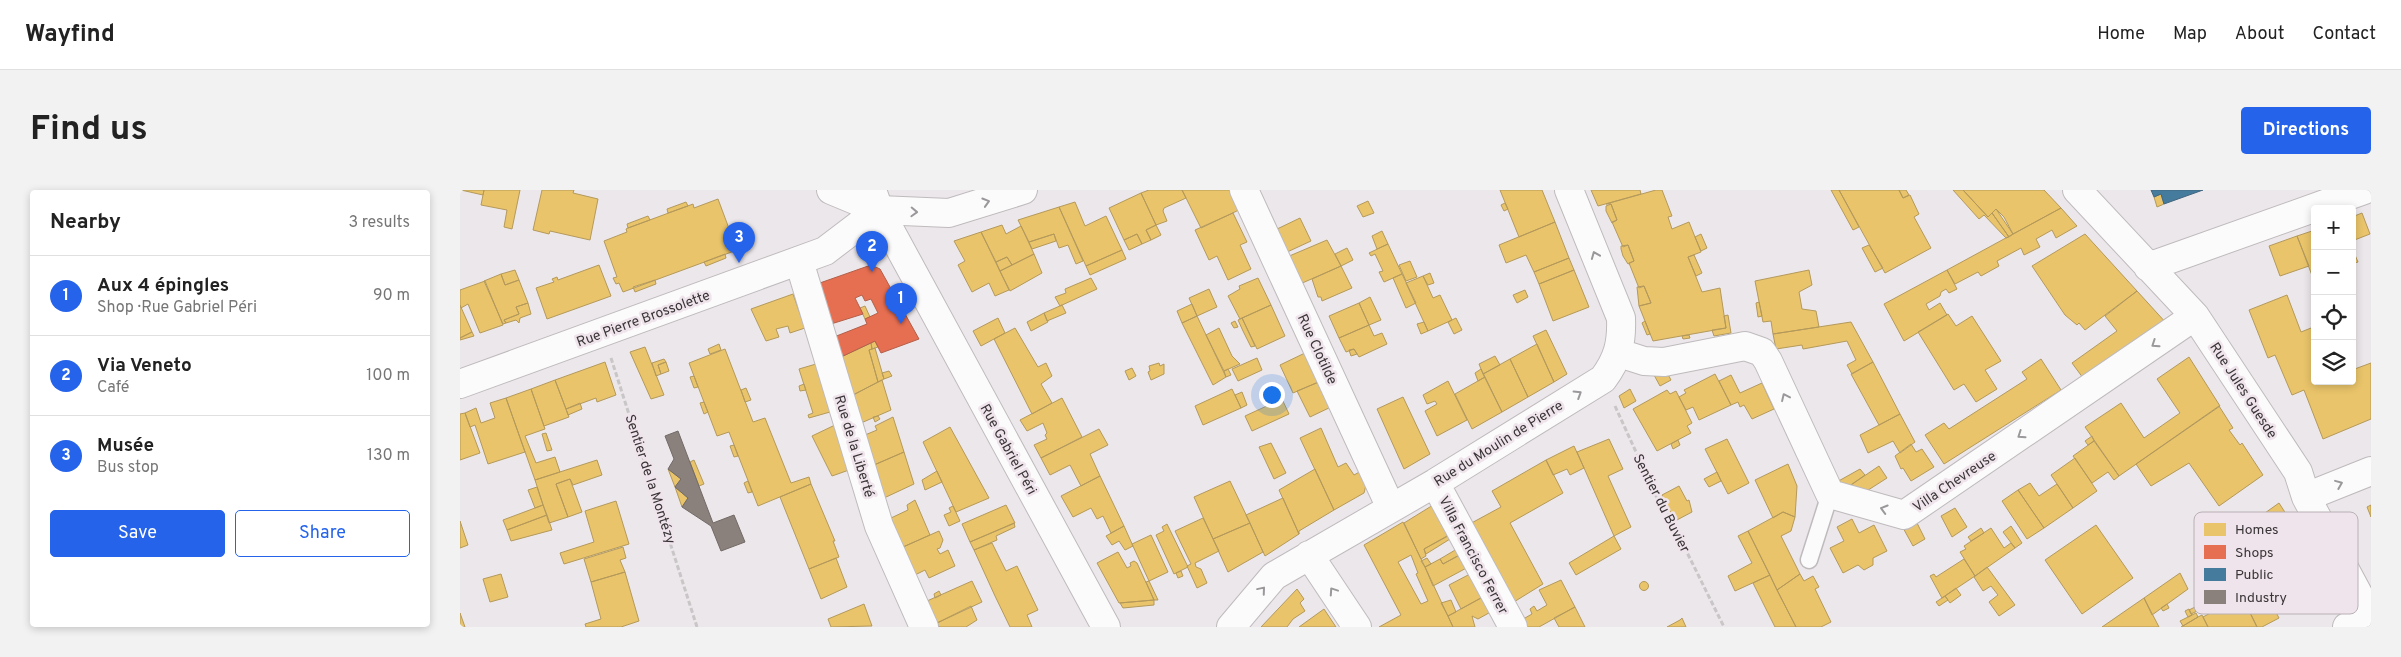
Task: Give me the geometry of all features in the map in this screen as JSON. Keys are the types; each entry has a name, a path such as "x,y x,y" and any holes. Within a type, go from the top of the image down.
{"street":[{"path":"831,190 949,213 1023,190"},
{"name":"Rue Pierre Brossolette","path":"460,384 825,251 876,200 898,190"},
{"name":"Rue Clotilde","path":"1244,190 1391,508"},
{"name":"Rue du Moulin de Pierre","path":"1231,627 1274,576 1435,482 1603,379 1619,353 1622,336 1621,318 1568,190"},
{"name":"Rue Jules Guesde","path":"2077,190 2195,316 2298,472 2312,512"},
{"path":"2148,267 2364,190"},
{"name":"Rue Gabriel Péri","path":"876,200 1106,627"},
{"name":"Rue de la Liberté","path":"799,261 879,526 924,627"},
{"name":"Villa Chevreuse","path":"1830,494 1904,515 2195,316"},
{"path":"1619,353 1644,361 1664,362 1745,346 1762,352 1768,361 1830,494"},
{"path":"2306,498 2371,472"},
{"name":"Villa Francisco Ferrer","path":"1435,482 1513,627"},
{"path":"1309,555 1358,627"}],"lane":[{"path":"1809,560 1830,494"}],"path":[{"name":"Sentier de la Montézy","path":"603,332 697,627"},
{"name":"Sentier du Buvier","path":"1603,379 1657,498 1665,508 1724,627"}],"building: Homes":[{"path":"461,190 484,190 483,195"},
{"path":"484,190 520,190 512,229 504,227 507,210 481,205"},
{"path":"542,190 574,190 573,193 598,199 590,240 550,231 549,234 533,230"},
{"path":"1149,190 1182,190 1186,198 1164,208 1163,211 1167,221 1156,225 1141,193"},
{"path":"1182,190 1232,190 1241,209 1201,228"},
{"path":"1500,190 1542,190 1555,222 1519,237"},
{"path":"1591,190 1640,190 1641,194 1598,206"},
{"path":"1662,190 1672,216 1668,217 1672,229 1689,222 1701,252 1688,257 1702,292 1720,288 1726,328 1653,341 1639,306 1651,303 1644,286 1639,288 1629,263 1634,261 1628,245 1623,247 1612,222 1617,220 1611,204 1606,204"},
{"path":"1831,190 1839,190 1859,227 1853,230"},
{"path":"1839,190 1899,190 1903,198 1910,195 1919,214 1914,217 1931,248 1885,273"},
{"path":"1899,190 1906,190 1909,195 1903,198"},
{"path":"1953,190 1963,190 1988,217 1992,213 2009,237 2006,238 1984,215 1979,219"},
{"path":"1963,190 2044,190 2061,208 2013,234 1996,209 1988,217"},
{"path":"1141,193 1156,225 1146,230 1151,240 1142,244 1137,234 1124,240 1109,208"},
{"path":"2161,194 2164,204 2157,207 2154,197"},
{"path":"718,199 737,250 623,292 619,283 616,284 613,278 617,277 604,241 627,232 626,229 628,228 693,204 694,208"},
{"path":"1368,201 1374,213 1363,217 1357,206"},
{"path":"686,202 688,206 668,213 667,209"},
{"path":"1075,202 1085,226 1106,216 1122,250 1086,266 1059,207"},
{"path":"1505,203 1508,209 1504,211 1501,205"},
{"path":"1611,204 1617,220 1612,223 1606,211 1606,206"},
{"path":"1059,207 1083,261 1076,264 1068,245 1059,248 1054,234 1029,242 1018,220"},
{"path":"2061,208 2077,226 2056,238 2052,230 2036,239 2040,247 2024,255 2021,248 1997,261 1999,266 1981,276 1978,272 1955,284 1947,270"},
{"path":"1996,209 2004,217 2013,234 2009,237 1992,213"},
{"path":"1233,213 1247,242 1240,245 1251,269 1228,280 1217,256 1209,260 1195,230"},
{"path":"2362,213 2370,234 2356,239 2356,215"},
{"path":"648,216 650,220 628,228 627,224"},
{"path":"1300,218 1311,241 1285,253 1275,230"},
{"path":"1555,222 1569,258 1534,272 1526,255 1506,263 1499,245"},
{"path":"1002,225 1006,234 1021,226 1034,254 1012,265 1007,257 996,262 981,232"},
{"path":"1156,225 1161,235 1151,240 1146,230"},
{"path":"1382,231 1388,244 1377,249 1372,236"},
{"path":"2311,231 2311,273 2297,236"},
{"path":"981,232 1009,290 995,296 989,283 972,292 958,265 965,261 954,241"},
{"path":"1054,234 1056,241 1032,249 1029,242"},
{"path":"1137,234 1142,244 1129,250 1124,240"},
{"path":"1701,234 1707,248 1701,251 1695,237"},
{"path":"2085,234 2137,291 2085,330 2079,323 2077,325 2065,315 2032,266"},
{"path":"2297,236 2309,266 2280,276 2269,246"},
{"path":"1327,240 1341,266 1300,284 1287,257"},
{"path":"1388,244 1402,274 1384,282 1379,272 1383,271 1375,254 1371,256 1369,253"},
{"path":"1628,245 1634,261 1628,264 1623,256 1621,246"},
{"path":"1869,245 1883,268 1875,272 1862,248"},
{"path":"1347,248 1353,260 1341,266 1335,254"},
{"path":"1122,250 1126,259 1090,275 1086,266"},
{"path":"725,254 726,258 706,266 704,262"},
{"path":"1034,254 1042,273 1010,291 1000,271"},
{"path":"1694,255 1702,273 1696,276 1688,257"},
{"path":"1007,257 1012,265 1000,271 996,262"},
{"path":"1569,258 1574,270 1539,284 1534,272"},
{"path":"1410,261 1417,277 1406,281 1399,265"},
{"path":"599,265 611,296 547,319 536,288 554,282 552,279 557,277 558,280"},
{"path":"1341,266 1352,288 1322,301 1321,297 1318,297 1312,279"},
{"path":"515,270 519,280 505,285 501,274"},
{"path":"1574,270 1589,307 1553,321 1539,284"},
{"path":"1809,270 1812,285 1799,292 1802,309 1816,311 1819,327 1773,334 1771,321 1763,322 1755,281"},
{"path":"1947,270 1957,289 1949,293 1946,289 1941,292 1940,296 1926,304 1929,310 1940,303 1947,315 1904,341 1884,304"},
{"path":"1430,273 1434,283 1428,285 1423,276"},
{"path":"501,274 505,285 519,280 528,303 516,307 519,314 504,320 506,323 503,324 484,281"},
{"path":"1402,274 1416,303 1406,308 1393,278"},
{"path":"1423,276 1433,298 1440,295 1452,320 1428,331 1406,283"},
{"path":"1091,278 1097,289 1060,306 1055,297 1066,293 1065,289"},
{"path":"1258,278 1271,305 1240,319 1228,296 1240,289 1239,286"},
{"path":"655,280 656,284 635,292 633,287"},
{"path":"485,281 503,325 480,333 468,304 461,308 460,290"},
{"path":"1644,286 1651,303 1639,306 1637,287"},
{"path":"1209,289 1217,307 1197,316 1189,298"},
{"path":"1525,290 1528,297 1517,303 1513,295"},
{"path":"2137,291 2168,325 2086,382 2072,363 2117,331 2105,316"},
{"path":"793,294 805,328 790,333 788,326 776,329 779,337 766,341 751,309"},
{"path":"2287,295 2301,332 2311,328 2311,385 2356,385 2356,369 2371,363 2371,419 2323,439 2304,390 2292,395 2275,355 2268,358 2249,310"},
{"path":"1370,297 1381,320 1369,325 1359,303"},
{"path":"1759,302 1762,316 1758,317 1756,303"},
{"path":"528,303 531,314 520,318 519,323 516,320 506,323 504,320 519,314 516,307"},
{"path":"1359,303 1369,325 1339,338 1329,316"},
{"path":"1192,304 1197,316 1182,323 1177,311"},
{"path":"460,305 472,332 460,338"},
{"path":"1062,305 1066,313 1047,321 1044,313"},
{"path":"1271,305 1285,336 1257,349 1242,318"},
{"path":"865,306 870,317 865,319 860,308"},
{"path":"1044,313 1048,322 1031,331 1027,322"},
{"path":"1948,314 1956,326 1972,316 2001,361 1985,370 1997,389 1976,402 1964,384 1954,390 1918,332"},
{"path":"1728,315 1731,333 1714,336 1712,330 1726,328 1724,316"},
{"path":"1197,316 1226,377 1213,385 1182,323"},
{"path":"998,318 1005,333 981,346 973,331"},
{"path":"1242,318 1255,346 1251,347 1243,331 1238,320"},
{"path":"1456,318 1462,330 1454,334 1448,322"},
{"path":"1235,321 1238,327 1234,328 1231,323"},
{"path":"1645,321 1650,334 1647,335 1642,323"},
{"path":"1424,322 1428,331 1421,334 1417,324"},
{"path":"1851,322 1873,362 1852,374 1847,365 1856,360 1847,341 1803,349 1802,345 1776,349 1773,334"},
{"path":"1369,325 1374,336 1382,333 1387,344 1359,357 1354,349 1346,352 1339,338"},
{"path":"1015,328 1038,367 1046,363 1052,376 1041,384 1052,403 1032,414 994,339"},
{"path":"1219,328 1232,356 1240,364 1224,371 1206,335"},
{"path":"1546,330 1567,374 1554,382 1533,336"},
{"path":"472,332 474,336 460,340 460,338"},
{"path":"1689,335 1690,338 1683,339 1682,336"},
{"path":"875,341 878,347 872,349 871,343"},
{"path":"871,343 872,349 869,350 878,382 853,395 841,357"},
{"path":"719,344 721,350 710,354 708,349"},
{"path":"1537,344 1554,382 1528,397 1510,359"},
{"path":"645,347 664,395 651,399 630,352"},
{"path":"875,348 884,379 878,382 869,350"},
{"path":"725,349 753,422 765,418 791,483 809,477 811,484 758,506 729,432 717,436 689,363"},
{"path":"1354,349 1357,354 1351,356 1349,350"},
{"path":"1307,352 1321,381 1293,393 1280,365"},
{"path":"1495,356 1500,365 1483,374 1479,364"},
{"path":"2189,357 2220,406 2119,476 2085,427 2121,403 2144,438 2180,413 2157,379"},
{"path":"1257,358 1262,370 1238,381 1232,369"},
{"path":"664,359 666,362 658,365 661,374 656,376 652,363"},
{"path":"1510,359 1528,397 1502,412 1483,374"},
{"path":"2041,359 2061,390 1944,464 1925,435 1944,423 1949,429 2027,379 2022,372"},
{"path":"605,362 616,395 597,402 596,398 566,409 555,380"},
{"path":"666,362 669,371 661,374 658,365"},
{"path":"1873,362 1900,414 1879,425 1851,374"},
{"path":"1159,363 1160,366 1164,364 1164,374 1151,380 1148,372 1150,371 1149,366"},
{"path":"816,364 830,412 809,418 808,415 813,413 799,369"},
{"path":"1132,368 1136,376 1129,380 1125,371"},
{"path":"1228,369 1231,375 1226,377 1224,371"},
{"path":"1481,369 1485,377 1478,381 1475,373"},
{"path":"1665,369 1671,380 1660,386 1654,375"},
{"path":"889,371 892,376 884,379 882,373"},
{"path":"1715,374 1731,405 1699,420 1693,407 1686,410 1679,397 1686,393 1684,390"},
{"path":"1731,375 1740,393 1762,383 1774,409 1752,419 1744,405 1740,407 1738,402 1731,405 1719,381"},
{"path":"694,376 698,387 694,388 690,377"},
{"path":"1485,377 1502,412 1472,429 1455,394"},
{"path":"555,380 569,417 544,426 531,389"},
{"path":"882,380 891,410 861,423 853,395"},
{"path":"1321,381 1333,406 1310,417 1297,391"},
{"path":"1448,381 1467,420 1437,436 1425,411 1437,404 1435,401 1427,404 1423,395"},
{"path":"804,384 806,390 800,391 799,386"},
{"path":"746,388 751,400 745,402 741,390"},
{"path":"531,389 545,429 525,436 536,463 555,457 560,472 535,480 506,398"},
{"path":"1232,389 1241,408 1203,425 1195,406"},
{"path":"1630,389 1636,401 1624,408 1619,396"},
{"path":"1667,390 1670,394 1676,391 1692,423 1687,426 1691,433 1657,451 1633,409"},
{"path":"1242,392 1247,405 1241,408 1235,395"},
{"path":"1403,397 1430,454 1404,469 1377,409"},
{"path":"506,398 525,452 488,464 475,425 470,427 465,413 476,408 481,423 495,418 490,403"},
{"path":"1062,398 1082,437 1041,458 1034,445 1047,439 1043,423 1027,431 1020,420"},
{"path":"1282,399 1289,414 1252,431 1245,416"},
{"path":"704,402 708,412 704,414 700,403"},
{"path":"580,403 582,409 568,415 566,409"},
{"path":"2219,406 2233,428 2229,430 2240,445 2242,443 2263,475 2219,506 2189,463 2151,486 2136,464"},
{"path":"465,413 480,453 460,460 460,414"},
{"path":"1900,414 1915,442 1900,453 1893,441 1868,453 1860,435"},
{"path":"878,416 880,419 875,422 873,417"},
{"path":"893,417 904,452 874,465 865,435 877,430 875,426"},
{"path":"835,425 849,470 832,476 812,436"},
{"path":"950,427 989,498 956,512 923,442"},
{"path":"1321,428 1338,467 1346,463 1354,475 1363,470 1367,481 1364,493 1334,510 1300,438"},
{"path":"1099,429 1108,445 1090,454 1100,476 1081,486 1070,465 1050,475 1041,458"},
{"path":"546,433 552,450 547,451 542,434"},
{"path":"2092,436 2094,441 2088,445 2085,441"},
{"path":"1609,439 1623,469 1608,476 1631,527 1614,536 1577,452"},
{"path":"1727,439 1749,483 1728,494 1705,449"},
{"path":"1678,440 1680,445 1673,449 1671,444"},
{"path":"2094,441 2119,476 2114,480 2108,472 2092,483 2073,456"},
{"path":"1271,443 1286,473 1274,479 1259,447"},
{"path":"1911,444 1916,452 1922,449 1934,467 1911,481 1903,468 1901,469 1895,456"},
{"path":"734,445 738,456 734,457 730,446"},
{"path":"1574,446 1584,468 1570,475 1567,469 1553,475 1546,460"},
{"path":"904,452 914,484 884,498 874,465"},
{"path":"2075,458 2097,491 2073,508 2051,475"},
{"path":"597,460 602,475 573,485 570,479 556,484 568,517 549,523 535,480"},
{"path":"694,460 704,484 699,486 690,462"},
{"path":"1546,460 1563,493 1510,523 1543,584 1509,605 1466,526 1501,507 1492,491"},
{"path":"1788,464 1797,486 1795,517 1783,512 1773,518 1755,480"},
{"path":"1879,466 1887,478 1862,494 1845,489"},
{"path":"668,469 681,479 675,487"},
{"path":"1315,469 1334,510 1299,531 1299,534 1279,490"},
{"path":"1860,469 1865,475 1845,489 1835,483"},
{"path":"937,471 942,482 925,490 922,480"},
{"path":"1717,472 1721,481 1709,487 1704,479"},
{"path":"1100,476 1124,526 1111,533 1103,516 1097,519 1091,508 1073,517 1061,496"},
{"path":"570,479 582,512 568,517 556,484"},
{"path":"748,481 752,492 748,493 744,483"},
{"path":"1230,481 1250,523 1213,539 1194,497"},
{"path":"2030,483 2039,496 2057,484 2073,508 2044,528 2018,490"},
{"path":"811,484 835,541 833,541 839,557 809,569 780,497"},
{"path":"1679,486 1687,501 1689,500 1692,512 1675,521 1662,495"},
{"path":"537,487 543,505 535,508 528,490"},
{"path":"675,487 688,498 682,507"},
{"path":"2018,490 2044,528 2027,539 2002,501"},
{"path":"1283,498 1299,534 1265,556 1246,515"},
{"path":"915,500 930,535 903,547 891,518 908,510 907,505"},
{"path":"616,501 629,544 564,564 560,553 594,542 585,511"},
{"path":"1438,502 1454,532 1424,549 1426,556 1421,559 1404,523"},
{"path":"2279,503 2285,512 2266,512"},
{"path":"543,505 547,515 507,530 503,520"},
{"path":"1006,505 1015,523 970,542 962,524"},
{"path":"2371,505 2371,517 2367,507"},
{"path":"953,506 960,521 949,526 944,515 951,512 949,508"},
{"path":"1955,508 1967,527 1952,537 1941,516"},
{"path":"1783,512 1795,517 1791,531 1781,536 1800,574 1777,590 1748,531"},
{"path":"547,515 552,530 511,541 507,530"},
{"path":"1203,518 1219,551 1195,563 1196,567 1201,569 1207,583 1197,588 1187,566 1191,564 1175,531"},
{"path":"1852,519 1859,533 1874,525 1887,551 1873,558 1873,565 1864,570 1858,565 1843,573 1830,548 1844,541 1837,527"},
{"path":"1915,519 1925,539 1913,546 1902,526"},
{"path":"460,521 468,545 460,548"},
{"path":"1403,522 1453,627 1379,627 1401,615 1364,545","holes":["1411,555 1418,573 1416,574 1428,601 1421,604 1398,562"]},
{"path":"1014,523 1015,527 996,536 997,540 974,550 970,542"},
{"path":"1250,523 1263,552 1228,572 1213,539"},
{"path":"1167,524 1188,567 1174,574 1156,535 1164,531 1162,527"},
{"path":"2096,525 2133,578 2082,614 2045,560"},
{"path":"1124,526 1133,546 1125,550 1119,541 1112,545 1106,536"},
{"path":"2011,526 2022,543 2015,548 2003,532"},
{"path":"1981,528 1984,533 1971,541 1968,537"},
{"path":"1991,528 2004,548 2011,543 2015,548 1975,576 1960,552 1966,549 1964,546"},
{"path":"939,531 943,540 940,548 937,549 940,554 948,550 955,566 929,578 925,570 915,575 903,547"},
{"path":"1748,531 1770,575 1735,591 1728,576 1752,563 1738,536"},
{"path":"1151,535 1168,572 1149,581 1132,544"},
{"path":"1448,536 1450,539 1426,554 1424,549"},
{"path":"1614,536 1621,549 1576,575 1569,563"},
{"path":"992,543 1006,571 1017,566 1038,610 1027,615 1032,627 1010,627 995,596 974,550"},
{"path":"1462,546 1465,552 1443,564 1440,559"},
{"path":"623,547 626,558 620,560 625,572 591,582 584,559"},
{"path":"1118,552 1127,568 1134,561 1137,563 1154,600 1119,603 1097,563"},
{"path":"1465,552 1472,565 1433,586 1425,567 1440,559 1443,564"},
{"path":"836,558 847,587 821,599 809,569"},
{"path":"1427,558 1431,564 1425,567 1421,561"},
{"path":"1964,559 1975,576 1942,598 1930,576 1934,574 1936,577"},
{"path":"1987,567 2015,605 1999,616 1989,602 1998,595 1991,586 1983,591 1974,577"},
{"path":"1181,571 1183,576 1178,578 1176,573"},
{"path":"625,572 639,621 621,627 586,627 585,624 601,619 591,582"},
{"path":"2180,573 2188,589 2152,615 2144,598"},
{"path":"501,574 508,597 490,602 483,579"},
{"path":"1470,574 1483,597 1461,609 1449,585"},
{"path":"1800,574 1804,581 1813,576 1819,587 1815,589 1831,622 1821,627 1796,627 1777,590"},
{"path":"1770,575 1796,627 1775,627 1753,583"},
{"path":"1561,580 1575,607 1539,627 1521,627 1518,622 1532,614 1530,609 1534,606 1537,611 1547,605 1539,590"},
{"path":"972,581 982,602 937,623 927,601"},
{"path":"1149,581 1158,600 1154,600 1146,582"},
{"path":"1644,581 1649,586 1644,591 1639,586"},
{"path":"1956,588 1961,595 1950,603 1945,596"},
{"path":"1297,589 1304,599 1300,603 1305,611 1293,619 1287,627 1261,627"},
{"path":"939,591 941,595 935,598 934,594"},
{"path":"1488,594 1496,609 1478,619 1472,616 1475,627 1453,627 1448,616"},
{"path":"1945,596 1948,600 1939,606 1936,602"},
{"path":"2144,598 2159,627 2102,627"},
{"path":"1154,600 1154,605 1123,608 1120,603"},
{"path":"1451,600 1456,612 1448,616 1441,603"},
{"path":"864,604 872,626 831,627 828,619"},
{"path":"2167,604 2169,608 2163,611 2161,608"},
{"path":"971,606 977,620 966,627 939,627 937,623"},
{"path":"1575,607 1585,627 1559,627 1554,618"},
{"path":"2194,608 2194,612 2191,614 2189,610"},
{"path":"1324,609 1336,627 1299,627"},
{"path":"2189,609 2192,615 2188,617 2185,611"},
{"path":"460,613 465,627 460,627"},
{"path":"2194,614 2198,617 2183,626 2180,621"},
{"path":"2209,614 2251,614 2257,627 2208,627 2203,617"},
{"path":"2250,614 2277,614 2279,618 2262,627 2257,627"},
{"path":"2202,615 2208,627 2181,627 2198,617"},
{"path":"1682,618 1686,627 1667,627 1680,620"}],"building: Shops":[{"path":"871,265 880,269 919,339 881,353 875,341 841,357 834,337 867,324 865,319 878,313 871,299 865,301 862,295 855,298 863,314 831,324 817,284"}],"building: Public":[{"path":"2151,190 2203,190 2164,204 2161,194 2154,197"}],"building: Industry":[{"path":"678,431 713,523 734,515 745,542 721,551 711,526 682,507 688,498 675,487 681,479 668,469 674,459 665,436"}],"place":[{"name":"Musée","path":"739,263"},
{"name":"Via Veneto","path":"872,272"},
{"name":"Aux 4 épingles","path":"901,324"}]}
